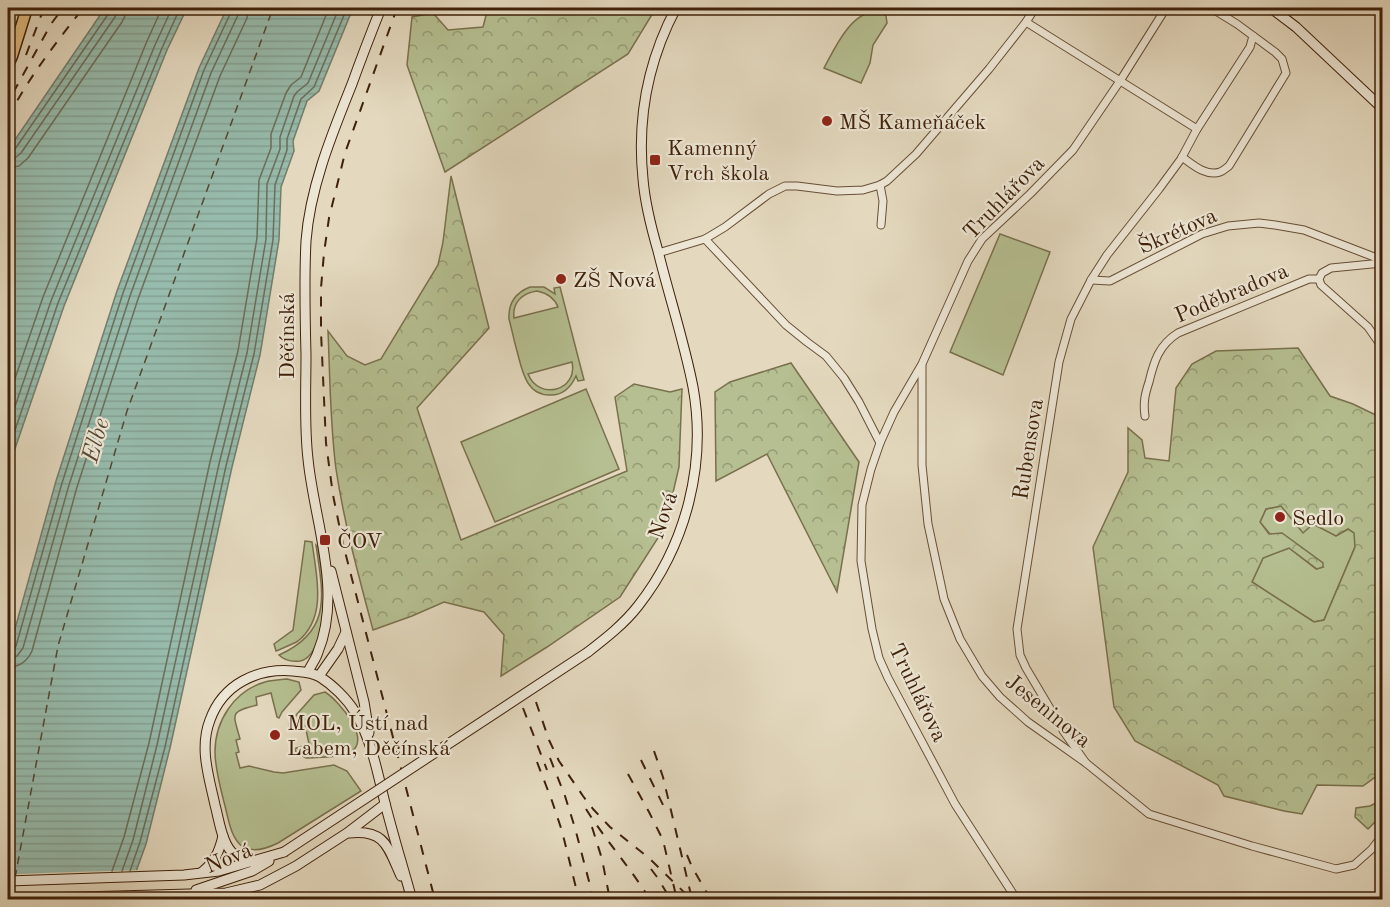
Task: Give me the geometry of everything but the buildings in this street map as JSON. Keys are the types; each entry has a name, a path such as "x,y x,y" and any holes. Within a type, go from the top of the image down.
{"main road":[{"path":"8,65 27,8"}],"street":[{"name":"Děčínská","path":"308,672 319,652 326,623 328,589 308,459 305,293 307,239 322,163 381,8"},
{"name":"Nová","path":"185,894 252,871 284,852 588,652 624,622 638,607 656,580 681,529 691,496 696,462 693,389 647,207 641,138 652,66 676,8"},
{"path":"658,253 705,238 725,227 769,194 785,186 837,191 863,190 887,181 916,154 989,69 1035,8"},
{"name":"Truhlářova","path":"1017,900 955,804 879,658 863,572 860,535 862,505 880,443 894,412 922,364 968,261 982,239 1073,150 1166,8"},
{"path":"1182,157 1206,172 1220,173 1229,166 1286,73 1282,59 1275,52 1211,8"},
{"path":"1271,8 1285,18 1383,108"},
{"path":"1285,18 1290,8"},
{"path":"1026,22 1197,129"},
{"name":"Rubensova","path":"1086,763 1064,732 1026,668 1020,655 1017,629 1059,362 1071,319 1091,280 1107,255 1182,157 1197,129 1250,47 1253,36"},
{"path":"880,185 883,201 881,225"},
{"name":"Škrétova","path":"1091,280 1110,281 1202,234 1228,226 1259,224 1304,230 1383,262"},
{"path":"705,238 786,325 826,356 844,378 859,402 880,443"},
{"name":"Poděbradova","path":"1144,416 1143,403 1155,360 1170,338 1309,279 1319,279 1322,273 1331,268 1383,262"},
{"path":"1319,279 1321,285 1368,327 1383,347"},
{"name":"Jeseninova","path":"922,364 922,465 928,524 944,599 960,639 982,676 1000,697 1028,722 1086,763 1149,814 1336,869 1354,865 1383,836"},
{"path":"324,552 364,702 371,746 411,900"},
{"path":"319,676 338,649 346,632"},
{"path":"252,862 233,854 222,836 207,768 205,742 207,731 214,711 222,698 248,678 271,671 308,672 319,676 344,698 354,711 371,746"},
{"path":"8,899 226,892 260,885 296,866 347,833 385,804"},
{"path":"347,833 373,834 386,843 411,900"},
{"path":"199,873 210,866 219,851 222,836"},
{"name":"Nová","path":"8,881 184,875 219,871 284,852"}],"green space":[{"path":"488,8 656,8 628,54 445,172 407,65 412,17 433,13 448,30 483,27"},
{"path":"876,11 883,12 887,23 873,45 870,63 861,83 824,68 838,42 851,25 858,18"},
{"path":"451,176 489,328 417,408 461,540 627,471 615,397 634,384 670,392 682,389 679,467 665,527 620,597 501,676 504,635 484,612 444,602 373,630 339,489 334,452 328,331 347,356 365,365 381,359 438,265"},
{"path":"1000,234 1050,252 1003,375 950,352"},
{"path":"544,287 555,294 554,288 560,287 584,380 578,381 576,376 572,384 559,394 543,394 536,391 523,374 509,313 516,296 525,289","holes":["537,291 550,296 558,307 514,318 516,303 523,296","572,362 569,380 564,386 556,389 540,388 528,374"]},
{"path":"1298,348 1330,396 1382,418 1382,785 1381,773 1363,786 1317,785 1302,814 1224,796 1218,785 1135,741 1114,707 1093,547 1128,472 1128,428 1142,440 1145,458 1169,461 1176,388 1192,364 1216,351","holes":["1281,506 1303,533 1313,524 1336,536 1348,529 1354,533 1355,547 1324,620 1314,622 1252,582 1263,558 1289,548 1317,569 1323,567 1323,563 1282,533 1269,534 1260,522 1266,509"]},
{"path":"791,363 859,462 837,592 767,454 716,481 715,392 730,382"},
{"path":"586,389 619,469 495,522 461,442"},
{"path":"1281,506 1336,536 1348,529 1355,533 1355,547 1324,620 1314,622 1252,582 1263,558 1289,548 1316,569 1323,567 1270,534 1260,522 1266,509"},
{"path":"305,541 312,542 318,594 317,608 307,631 298,641 276,651 274,644 293,630"},
{"path":"316,545 324,593 321,631 311,654 300,661 289,661 279,655 309,635 320,609 321,579"},
{"path":"287,679 299,682 301,690 279,718 271,693 256,697 257,705 237,712 235,715 240,739 236,740 239,752 236,753 240,768 249,766 283,773 334,765 347,771 361,791 278,843 261,849 247,849 235,838 228,820 215,758 218,729 228,709 244,692 265,682"},
{"path":"325,692 352,721 358,740 356,747 349,753 339,756 306,758 294,749 309,744 305,725 296,728 295,724 289,726 289,723 314,695"},
{"path":"1382,800 1382,815 1368,829 1355,817 1356,808 1370,806"}],"water":[{"path":"105,8 187,8 167,50 64,306 8,469 8,150"},
{"name":"Elbe","path":"227,8 353,8 319,91 307,101 293,141 294,151 281,187 279,240 260,355 232,467 170,748 146,844 126,899 8,900 8,654 56,481 117,291 199,68"}],"pier":[{"path":"139,870 129,900 8,899 8,874"}],"ferry route":[{"path":"15,878 58,646 127,411 273,8"},
{"path":"12,896 14,886"}],"railway":[{"path":"26,55 44,8"},
{"path":"13,93 51,24 63,8"},
{"path":"8,118 33,75 83,8"},
{"path":"397,8 345,153 329,218 321,288 321,332 326,443 333,495 343,544 435,900"},
{"path":"536,702 559,761 593,809 610,827 649,858 692,900"},
{"path":"523,708 547,770"},
{"path":"654,751 663,777 692,899"},
{"path":"550,758 575,828 592,900"},
{"path":"641,760 665,809"},
{"path":"537,762 562,831 579,900"},
{"path":"628,774 663,840 677,900"},
{"path":"586,809 650,900"},
{"path":"592,827 602,859 610,900"},
{"path":"687,855 711,900"},
{"path":"651,869 671,900"}],"place":[{"name":"MŠ Kameňáček","path":"827,121"},
{"name":"Kamenný Vrch škola","path":"655,160"},
{"name":"ZŠ Nová","path":"561,279"},
{"name":"Sedlo","path":"1280,517"},
{"name":"ČOV","path":"325,540"},
{"name":"MOL, Ústí nad Labem, Děčínská","path":"275,735"}]}
